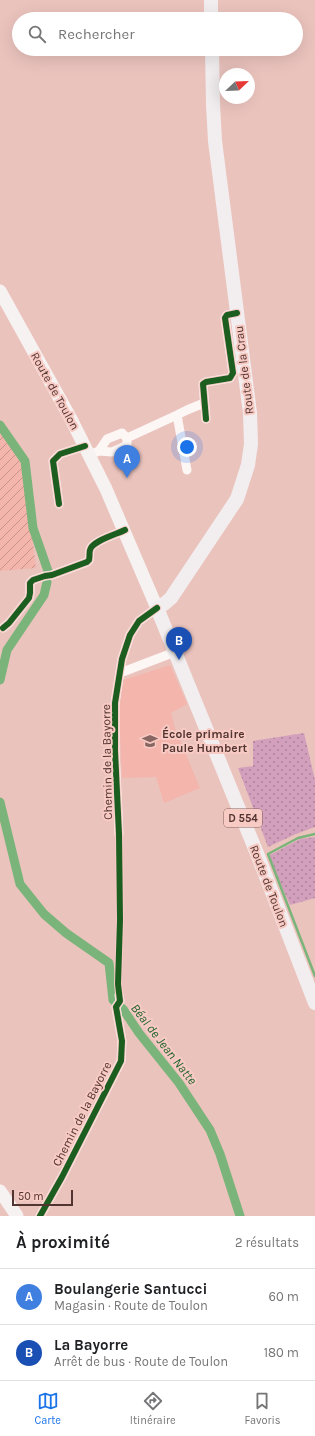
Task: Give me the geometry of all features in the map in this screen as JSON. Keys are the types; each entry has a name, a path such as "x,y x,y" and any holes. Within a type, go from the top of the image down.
{"main road":[{"path":"211,0 211,12"},
{"name":"Route de la Crau","path":"157,608 170,598 237,499 248,465 251,444 250,413 215,141 212,56"},
{"name":"Route de Toulon","path":"0,291 91,451 176,652 315,1003"},
{"name":"Route de la Crau","path":"168,634 170,598"},
{"path":"0,1191 17,1216"}],"street":[{"path":"206,419 203,384 206,382 230,378 233,373 225,318 228,315 237,313"},
{"path":"127,438 204,403"},
{"path":"177,416 187,470"},
{"path":"60,504 53,461 60,454 91,451 112,452 127,445 127,438 122,433 107,439 91,451"},
{"path":"3,628 9,623 28,598 30,593 30,583 33,580 52,575 87,562 89,560 92,546 97,542 125,530"},
{"name":"Chemin de la Bayorre","path":"119,834 115,745 115,703 122,659 130,635 138,621 157,608"},
{"path":"120,673 176,652"},
{"name":"Chemin de la Bayorre","path":"40,1216 62,1177 121,1061 122,1041 118,1001"}],"shaded area":[{"path":"0,429 23,460 36,568 0,571"},
{"name":"École primaire Paule Humbert","path":"170,665 187,704 171,713 175,728 200,788 164,803 156,777 122,778 119,712 123,680"},
{"path":"304,733 315,780 315,827 268,847 238,768 253,766 253,741"},
{"path":"315,837 315,898 290,905 268,856 300,839"}],"waterway":[{"name":"Béal de Jean Natte","path":"0,425 25,461 33,528 48,571"},
{"name":"Béal de Jean Natte","path":"0,680 7,650 44,595 47,582"},
{"name":"Béal de Jean Natte","path":"0,802 20,884 44,914 66,933 109,963 113,1000 123,1009 139,1033 179,1083 210,1130 220,1154 240,1216"},
{"path":"315,834 298,838 268,854 315,976"}],"cycle path":[{"path":"206,419 203,384 206,382 230,378 233,373 225,318 227,315 237,313"},
{"path":"59,504 53,461 60,454 85,446"},
{"path":"3,628 9,623 29,598 30,583 33,580 52,575 87,562 89,560 90,550 95,544 105,538 125,530"},
{"path":"40,1216 62,1177 121,1061 122,1041 116,1007 120,1001 118,984 120,920 115,703 122,659 130,635 139,621 157,608"}],"place":[{"name":"Boulangerie Santucci","path":"127,478"},
{"name":"La Bayorre","path":"179,660"},
{"name":"École primaire Paule Humbert","path":"150,741"}]}
